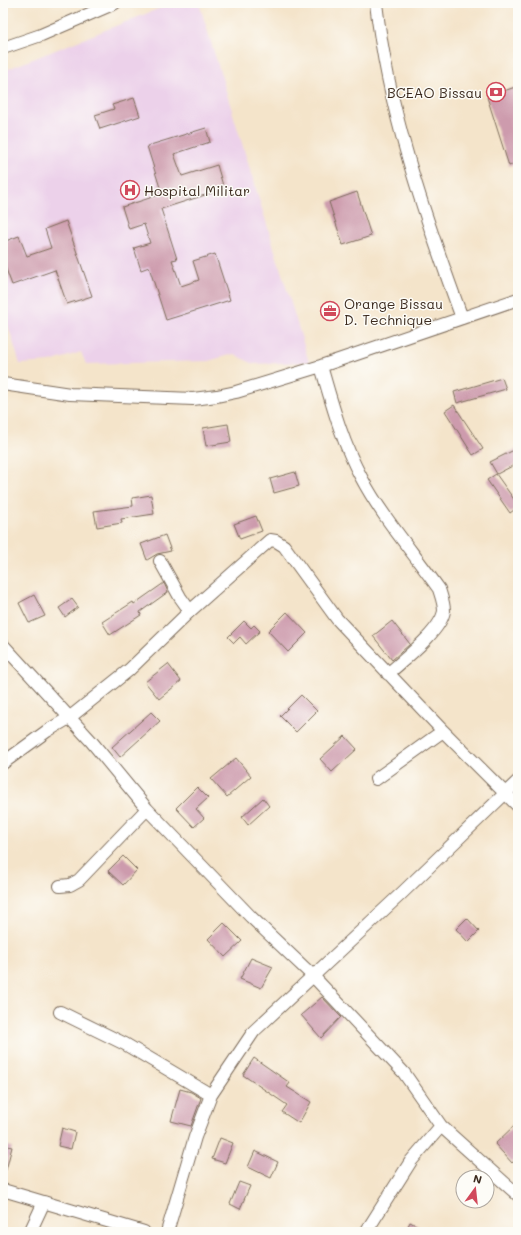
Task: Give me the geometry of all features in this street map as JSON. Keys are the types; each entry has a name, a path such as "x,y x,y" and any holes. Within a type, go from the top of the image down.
{"street":[{"path":"3,48 41,35 115,3"},
{"path":"376,3 384,56 408,160 441,262 462,318"},
{"path":"3,384 70,394 193,399 236,392 321,366 518,299"},
{"path":"321,366 347,448 361,478 376,502 439,589 443,601 444,611 431,633 388,674"},
{"path":"3,763 47,731 69,718 129,670 190,611 270,540 276,541 284,546 337,619 443,731 518,806"},
{"path":"160,561 180,597 190,611"},
{"path":"4,649 69,718 147,809 251,917 312,975 404,1072 441,1126 518,1195"},
{"path":"376,779 443,731"},
{"path":"167,1232 195,1137 211,1095 254,1031 506,794 518,780"},
{"path":"60,886 70,885 79,880 147,809"},
{"path":"60,1012 125,1044 211,1095"},
{"path":"366,1232 411,1161 441,1126"},
{"path":"3,1190 144,1232"},
{"path":"30,1232 44,1202"}],"shaded area":[{"name":"Hospital Militar","path":"173,3 199,3 309,362 254,364 233,354 208,361 86,364 81,352 50,362 20,364 3,309 3,71"}],"building":[{"path":"518,86 518,162 509,166 487,97"},
{"path":"134,98 140,116 100,129 95,115 114,109 112,105"},
{"path":"206,128 210,142 174,154 182,176 217,165 224,189 161,209 177,259 172,260 181,286 199,280 193,261 215,254 230,300 166,320 149,267 141,270 134,248 150,243 144,224 129,229 122,207 162,194 147,146"},
{"path":"357,192 371,236 343,245 329,202"},
{"path":"66,221 92,296 67,304 55,270 12,285 3,261 3,242 19,236 27,256 51,248 45,229"},
{"path":"502,378 506,389 457,403 454,392"},
{"path":"454,405 483,449 473,455 445,411"},
{"path":"228,424 231,442 206,446 203,428"},
{"path":"518,448 518,463 497,474 490,462"},
{"path":"295,472 299,486 274,493 270,479"},
{"path":"496,474 518,505 518,507 510,513 487,480"},
{"path":"151,495 154,514 121,519 122,523 97,527 94,511 133,506 132,498"},
{"path":"256,516 262,531 240,539 234,524"},
{"path":"165,535 171,551 157,554 147,560 141,544"},
{"path":"164,583 168,592 140,612 141,615 110,635 102,622 133,602 134,604"},
{"path":"34,595 45,616 29,623 19,603"},
{"path":"72,599 78,607 65,617 59,608"},
{"path":"287,612 307,633 288,652 268,631"},
{"path":"244,621 251,628 254,625 260,631 246,644 240,637 234,643 228,637"},
{"path":"392,621 410,644 392,660 373,636"},
{"path":"168,664 181,681 159,699 145,682"},
{"path":"301,695 317,711 296,732 280,716"},
{"path":"151,712 160,721 120,757 112,747"},
{"path":"345,736 357,749 332,772 320,759"},
{"path":"236,758 251,776 227,797 211,779"},
{"path":"197,787 208,798 196,809 204,818 194,827 176,808"},
{"path":"263,798 269,806 248,825 242,817"},
{"path":"123,856 137,870 123,885 108,871"},
{"path":"467,918 479,931 468,942 456,929"},
{"path":"224,923 242,941 225,957 208,939"},
{"path":"251,958 273,967 261,988 240,979"},
{"path":"322,997 341,1017 321,1038 301,1015"},
{"path":"254,1058 290,1083 287,1087 311,1102 299,1123 282,1112 287,1105 243,1075"},
{"path":"180,1089 191,1092 201,1098 191,1126 171,1121"},
{"path":"518,1122 518,1157 512,1163 495,1144"},
{"path":"62,1128 75,1132 71,1149 58,1146"},
{"path":"220,1138 233,1143 225,1163 212,1159"},
{"path":"3,1145 12,1147 6,1170 3,1170"},
{"path":"255,1151 278,1162 271,1178 248,1167"},
{"path":"239,1182 250,1186 240,1209 230,1204"},
{"path":"410,1222 429,1232 405,1232"}],"place":[{"name":"BCEAO Bissau","path":"496,92"},
{"name":"Hospital Militar","path":"130,190"},
{"name":"Orange Bissau D. Technique","path":"330,311"}]}
